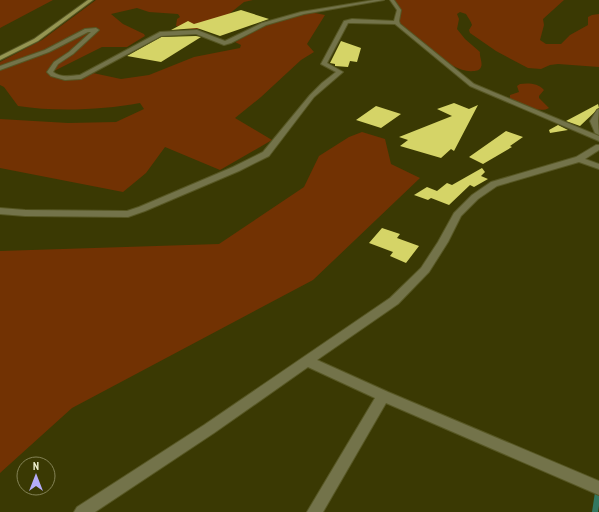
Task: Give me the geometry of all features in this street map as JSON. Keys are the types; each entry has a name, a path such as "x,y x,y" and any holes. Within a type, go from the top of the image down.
{"main road":[{"path":"0,58 36,40 91,0"}],"street":[{"path":"0,68 47,51 87,30 96,30 71,53 56,63 50,72 53,75 76,78 86,75 160,34 197,32 224,43 229,42 264,24 296,15 382,0"},
{"path":"392,0 399,12 396,23"},
{"path":"0,211 25,213 128,214 236,169 266,154 312,96 324,84 340,72 324,64 346,22 352,21 396,23 472,85 599,138"},
{"path":"599,111 594,121 599,132"},
{"path":"82,512 209,429 394,301 425,270 443,242 457,215 475,198 494,184 580,160 599,147"},
{"path":"580,160 599,167"},
{"path":"306,361 382,396 594,486"},
{"path":"315,512 382,396"}],"shaded area":[{"path":"0,0 53,0 0,28"},
{"path":"96,0 253,0 244,2 229,14 199,29 176,26 177,19 180,17 178,14 149,12 137,8 111,14 123,24 144,34 145,36 127,47 102,47 48,74 63,79 83,77 93,73 121,79 149,75 194,57 240,48 241,45 235,42 266,25 310,12 325,15 307,44 314,52 301,60 261,97 235,118 272,140 220,170 165,147 146,173 123,192 0,168 0,119 68,123 116,122 144,109 140,103 110,107 63,110 18,106 4,87 0,85 0,62 42,40"},
{"path":"394,0 564,0 543,19 544,25 540,40 546,44 561,44 570,35 588,25 588,17 599,14 599,67 558,64 550,65 541,69 528,68 496,51 470,33 469,30 472,25 471,22 466,14 460,12 457,14 459,19 457,29 465,39 480,52 482,64 481,68 473,71 455,67 435,54 401,25 399,21 401,10"},
{"path":"520,84 533,84 542,88 544,90 539,98 549,108 545,110 535,109 518,103 510,98 510,95 519,92 517,86"},
{"path":"362,132 385,139 391,164 420,178 313,280 72,408 19,456 16,456 16,459 0,473 0,251 219,244 304,187 319,156 349,137"}],"building":[{"path":"241,10 269,19 220,36 197,28 171,30 188,21 194,24"},
{"path":"161,37 201,37 161,62 127,56"},
{"path":"341,41 361,48 357,62 350,61 348,67 335,66 335,64 330,63"},
{"path":"454,103 469,109 478,105 454,151 451,149 441,158 400,146 408,140 399,137 452,116 437,109"},
{"path":"598,104 599,108 580,126 566,121"},
{"path":"376,106 401,114 381,128 356,120"},
{"path":"558,125 568,130 550,133 549,130"},
{"path":"506,131 523,137 510,146 512,147 483,164 469,157"},
{"path":"482,168 485,172 481,176 488,179 474,187 470,185 449,205 431,198 428,200 414,195 427,187 437,191 447,183 452,185"},
{"path":"382,228 400,234 397,238 419,246 406,263 390,256 393,252 369,243"}],"waterway":[{"path":"595,512 599,486"}]}
